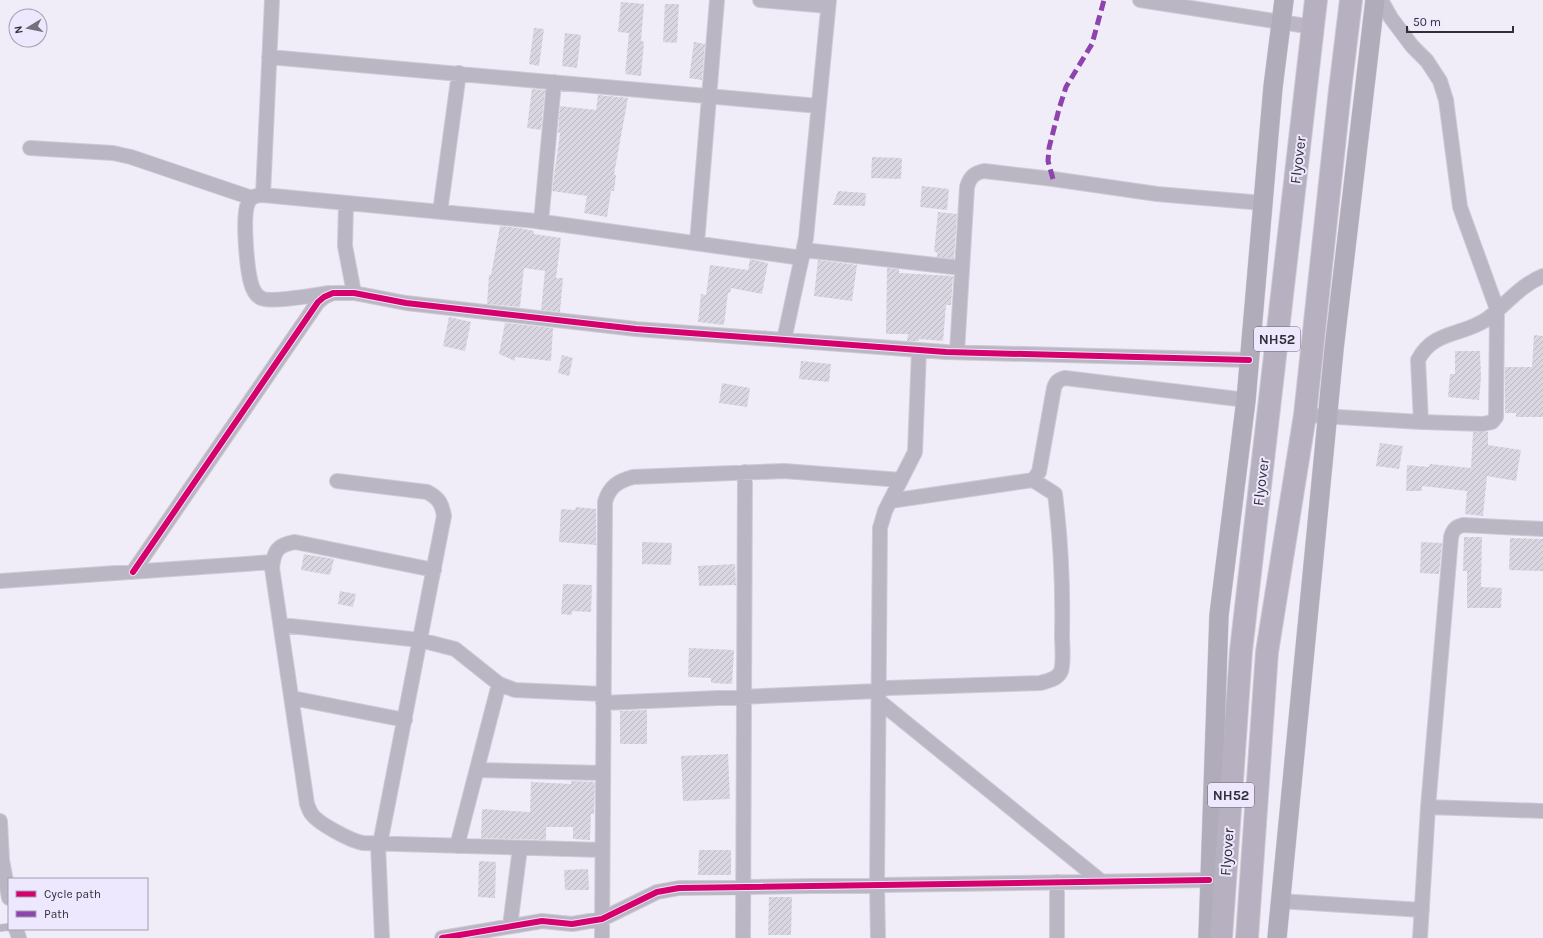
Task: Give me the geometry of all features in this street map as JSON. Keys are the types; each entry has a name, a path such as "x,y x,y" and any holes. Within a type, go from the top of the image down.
{"highway":[{"name":"NH52","path":"1313,27 1316,0"},
{"name":"NH52","path":"1305,415 1340,90 1352,0"},
{"name":"Flyover","path":"1221,938 1241,651 1313,27"},
{"name":"Flyover","path":"1247,938 1267,652 1305,415"}],"main road":[{"path":"1208,938 1219,615 1246,400 1273,87 1284,0"},
{"path":"1277,938 1279,901 1304,674 1328,418 1375,0"}],"street":[{"path":"258,196 272,0"},
{"path":"697,243 717,0"},
{"path":"760,0 828,3 803,254 784,340"},
{"path":"1140,0 1313,27"},
{"path":"1305,415 1328,418 1483,424 1495,421 1496,417 1497,309 1460,207 1446,100 1440,81 1427,61 1412,46 1391,18 1381,0"},
{"path":"269,56 818,106"},
{"path":"440,212 460,73"},
{"path":"541,222 554,82"},
{"path":"30,148 113,154 131,157 258,196 541,222 697,243 962,268"},
{"path":"956,352 967,187 970,178 977,172 984,171 1053,179 1157,194 1263,203"},
{"path":"258,196 248,203 246,211 246,244 250,282 257,295 268,300 333,293 354,293 406,304 617,327 784,340 956,352 1249,360"},
{"path":"346,203 345,246 354,293"},
{"path":"1421,422 1418,360 1423,351 1434,341 1469,329 1481,322 1528,282 1543,276"},
{"path":"133,572 318,302 324,297 333,293"},
{"path":"878,938 877,885 880,528 882,518 910,462 916,442 919,350"},
{"path":"1032,480 1039,472 1054,388 1060,379 1065,378 1246,400"},
{"path":"602,938 605,502 607,493 613,485 622,480 633,477 745,472 790,471 901,480"},
{"path":"743,938 742,887 745,472"},
{"path":"878,696 887,688 1040,683 1056,678 1061,671 1062,599 1059,523 1055,494 1032,480 890,501"},
{"path":"337,481 427,492 437,497 442,505 444,516 405,720 379,844 382,938"},
{"path":"1420,938 1428,807 1452,531 1457,526 1462,525 1543,529"},
{"path":"434,570 295,542 286,544 277,550 273,556 281,625 307,804 311,812 317,819 352,840 379,844 602,850"},
{"path":"0,581 273,562"},
{"path":"281,625 420,640 455,648 499,684 515,690 603,698 878,696 1102,882"},
{"path":"457,846 499,684"},
{"path":"292,698 405,720"},
{"path":"477,770 603,773"},
{"path":"1428,807 1543,811"},
{"path":"0,821 2,860 8,893"},
{"path":"517,930 520,848"},
{"path":"442,938 517,930 542,921 572,924 602,919 657,892 679,888 1209,880"},
{"path":"1057,882 1057,938"},
{"path":"1279,901 1422,910"}],"building":[{"path":"621,2 644,4 641,41 644,42 641,76 625,74 629,33 618,32"},
{"path":"665,4 679,4 677,43 663,42"},
{"path":"534,28 544,29 539,66 529,64"},
{"path":"565,33 581,35 577,68 562,66"},
{"path":"694,42 705,44 702,80 689,78"},
{"path":"532,89 545,90 541,130 527,128"},
{"path":"598,95 628,98 614,174 616,175 614,191 611,191 607,217 584,213 587,196 552,191 560,133 558,133 560,106 596,110"},
{"path":"872,157 902,158 901,179 871,178"},
{"path":"922,186 949,189 947,210 920,207"},
{"path":"838,191 866,193 865,206 833,205"},
{"path":"938,212 957,214 954,259 937,257 937,252 934,252"},
{"path":"500,226 519,228 534,231 534,234 561,238 556,278 563,278 560,312 541,310 545,271 524,268 520,307 487,304 489,275 491,275"},
{"path":"750,259 768,263 762,294 731,288 730,293 728,293 724,325 698,322 701,294 706,295 710,265 748,270"},
{"path":"818,260 857,265 852,301 814,296"},
{"path":"887,268 899,269 899,273 953,276 951,305 946,305 943,341 919,339 919,341 907,341 908,334 886,334"},
{"path":"449,317 471,322 465,351 443,346"},
{"path":"505,323 553,328 551,361 515,357 515,361 499,354"},
{"path":"1534,335 1543,336 1543,417 1516,417 1516,413 1505,413 1505,367 1532,367"},
{"path":"1455,351 1480,351 1481,377 1479,400 1448,397 1450,374 1455,374"},
{"path":"562,355 573,358 569,376 558,373"},
{"path":"801,361 831,364 829,382 799,379"},
{"path":"722,383 750,388 747,407 719,403"},
{"path":"1473,432 1488,432 1488,445 1521,450 1516,481 1487,476 1483,516 1465,514 1467,491 1422,486 1422,491 1406,491 1407,465 1429,467 1430,464 1471,468"},
{"path":"1380,443 1403,446 1399,469 1376,466"},
{"path":"576,507 596,509 596,545 559,542 561,509 575,510"},
{"path":"1464,537 1482,537 1481,587 1502,588 1501,608 1467,608 1467,571 1463,571"},
{"path":"1510,538 1543,539 1543,571 1509,570"},
{"path":"642,542 672,543 671,565 642,564"},
{"path":"1421,542 1442,543 1439,574 1420,573"},
{"path":"304,554 334,559 330,575 301,570"},
{"path":"735,564 736,585 699,586 698,566"},
{"path":"563,584 592,585 591,612 572,611 572,615 561,614"},
{"path":"340,591 356,594 353,607 338,604"},
{"path":"689,648 734,650 732,684 711,683 711,678 688,677"},
{"path":"647,710 647,744 620,744 620,711"},
{"path":"728,754 730,799 683,801 681,756"},
{"path":"571,781 595,782 594,814 591,814 590,840 573,839 573,827 546,827 546,840 481,838 482,809 530,812 531,782 571,784"},
{"path":"699,850 731,850 731,875 698,875"},
{"path":"479,861 496,862 495,898 478,897"},
{"path":"588,869 589,890 565,890 564,870"},
{"path":"769,897 792,897 791,935 768,935"}],"marked path":[{"path":"1053,179 1048,161 1049,148 1059,109 1066,87 1092,44 1104,0"}],"cycle path":[{"path":"133,572 318,302 324,297 333,293 354,293 406,303 636,329 946,352 1249,360"},
{"path":"442,938 542,921 572,924 602,919 657,892 679,888 1209,880"}]}
